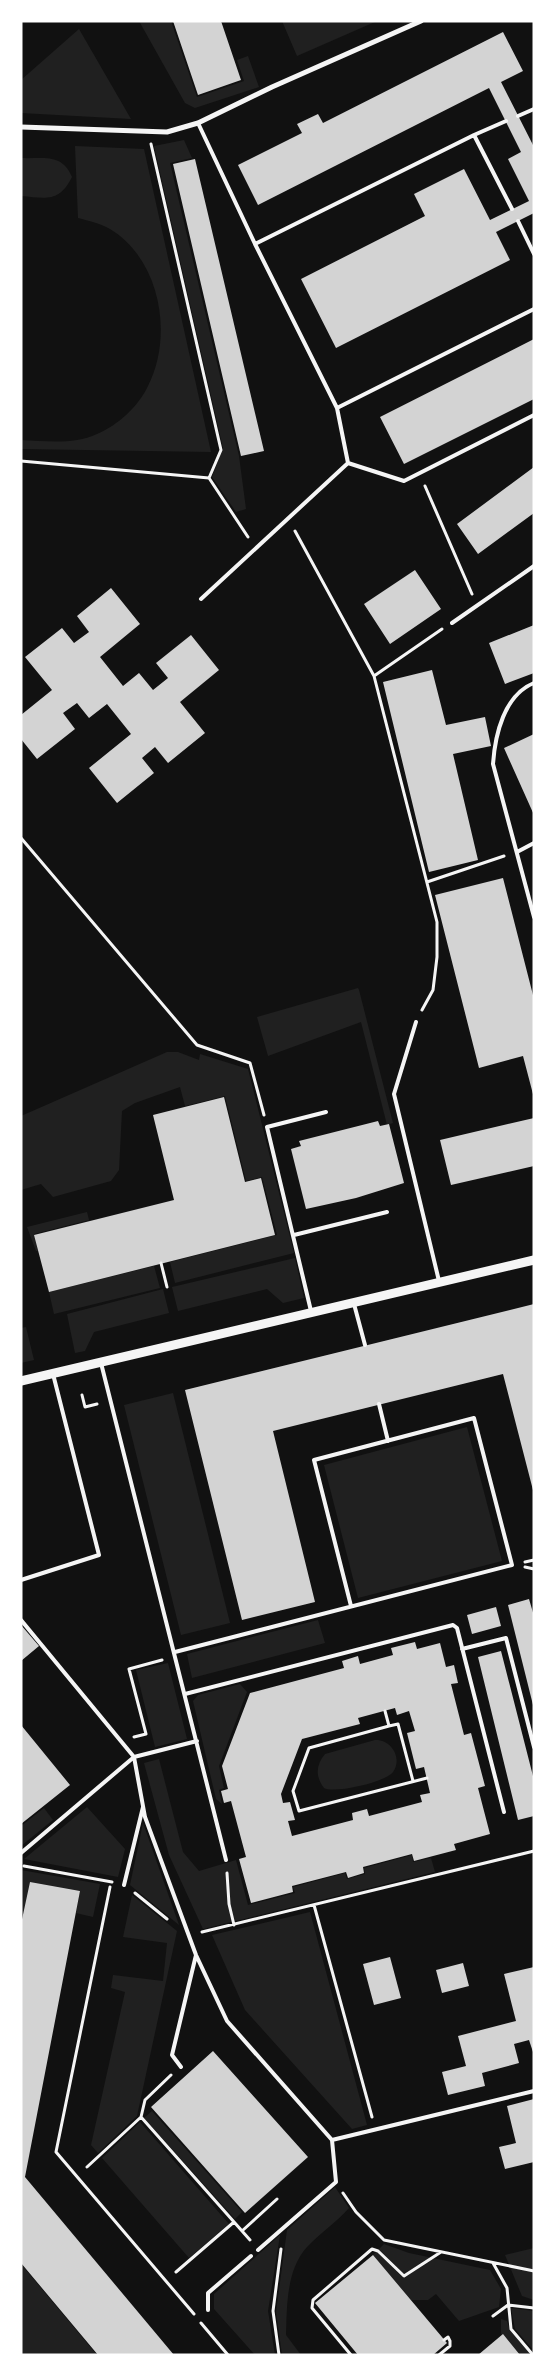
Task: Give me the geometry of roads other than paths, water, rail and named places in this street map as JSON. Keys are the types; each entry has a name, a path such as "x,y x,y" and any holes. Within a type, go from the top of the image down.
{"street":[{"path":"21,127 167,132 198,123 272,87 421,21"},
{"path":"21,1381 312,1314 534,1260"}],"lane":[{"path":"518,116 534,109"},
{"path":"255,244 474,135 506,121"},
{"path":"198,123 255,244 337,408 348,463"},
{"path":"474,135 512,209"},
{"path":"518,221 534,254"},
{"path":"337,408 534,309"},
{"path":"348,463 404,481 534,415"},
{"path":"201,599 348,463"},
{"path":"452,623 534,566"},
{"path":"534,683 518,693 511,702 503,718 494,750 493,764 534,917"},
{"path":"516,852 534,843"},
{"path":"416,1022 394,1094 439,1284"},
{"path":"312,1314 267,1127 326,1112"},
{"path":"294,1235 387,1212"},
{"path":"354,1304 365,1345"},
{"path":"101,1363 226,1860"},
{"path":"21,1580 98,1555 53,1374"},
{"path":"379,1404 388,1441"},
{"path":"175,1652 512,1565 474,1418 314,1460 351,1606"},
{"path":"21,1620 134,1756 145,1817 188,1936 227,2021 332,2140 336,2182 258,2250"},
{"path":"185,1694 453,1624 457,1628 504,1812"},
{"path":"462,1649 506,1638 534,1747"},
{"path":"21,1853 134,1756 197,1741"},
{"path":"124,1884 143,1805"},
{"path":"181,2067 172,2055 196,1955"},
{"path":"332,2140 534,2092"},
{"path":"208,2310 208,2294 251,2256"}]}
